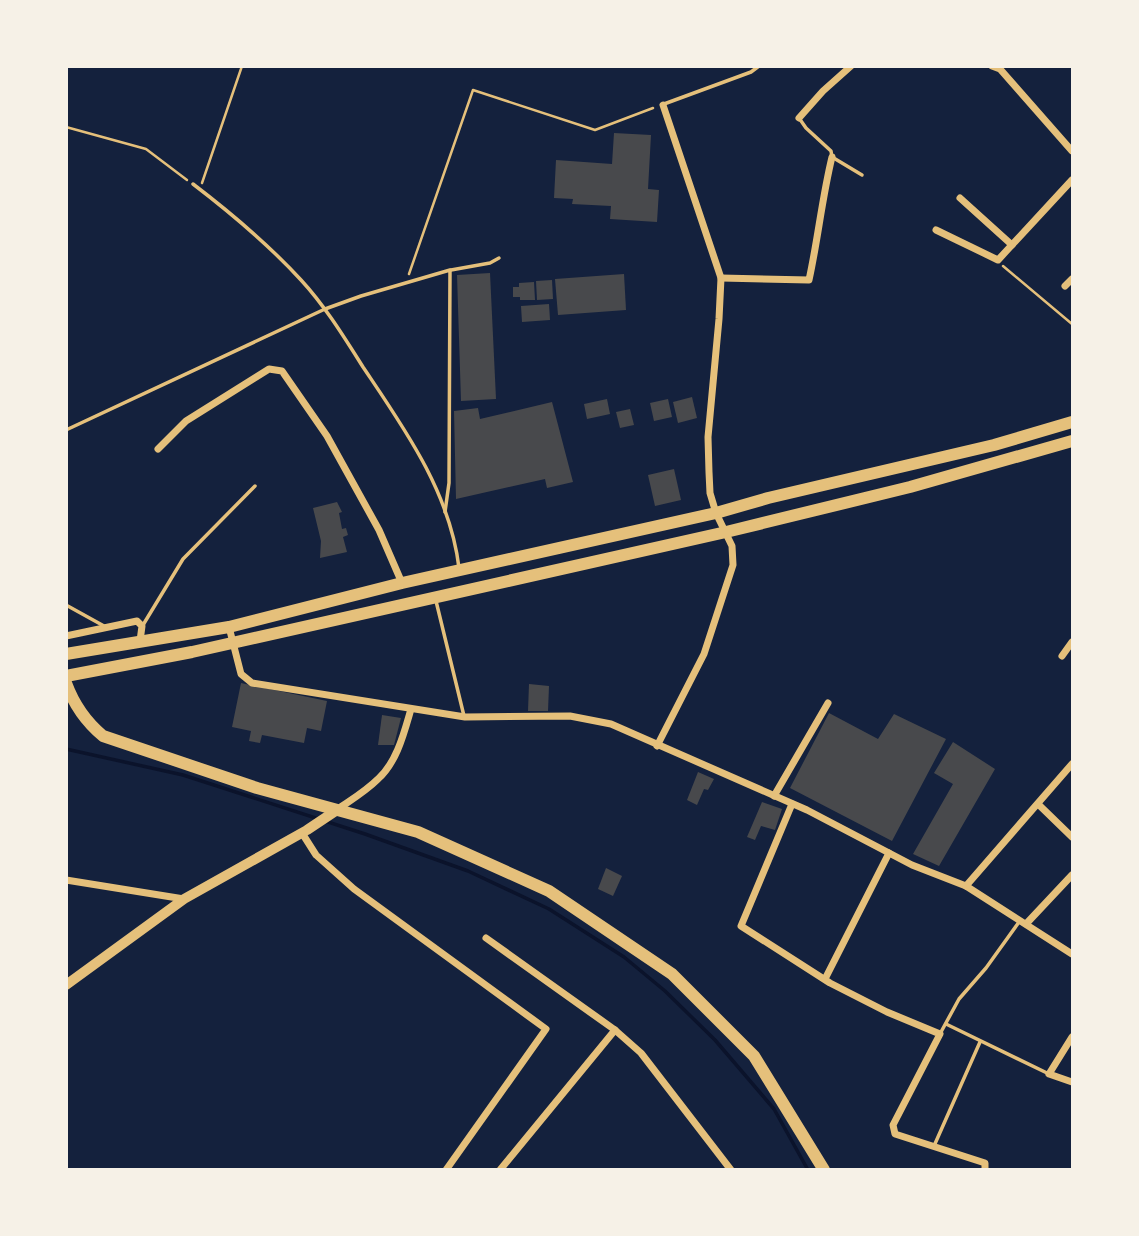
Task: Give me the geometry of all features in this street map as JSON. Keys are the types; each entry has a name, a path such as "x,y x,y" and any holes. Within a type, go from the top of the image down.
{"main road":[{"path":"66,654 229,627 401,583 716,513 768,498 994,445 1073,422"},
{"path":"66,676 234,643 726,532 910,486 1073,441"},
{"path":"66,683 71,698 87,723 103,736 333,813 418,832 549,891 672,974 754,1056 824,1170"}],"street":[{"path":"799,118 823,91 851,66"},
{"path":"992,66 1000,69 1072,148"},
{"path":"657,746 704,654 733,565 732,546 716,513 710,493 708,437 721,278 663,104"},
{"path":"721,278 809,280 832,158"},
{"path":"936,230 998,260 1073,180"},
{"path":"960,198 1012,245"},
{"path":"1065,286 1073,279"},
{"path":"158,449 186,421 269,369 282,371 333,447 379,530 401,583"},
{"path":"66,636 137,621 142,626 140,641"},
{"path":"229,627 241,674 252,683 464,718 570,716 611,724 792,804 912,865 966,886 1073,954"},
{"path":"1062,656 1073,642"},
{"path":"774,796 828,703"},
{"path":"66,985 184,899 305,831 379,779 390,765 403,737 411,709"},
{"path":"966,886 1073,764"},
{"path":"792,804 741,926 825,979 887,1012 940,1034 892,1125 895,1133 985,1163 985,1170"},
{"path":"1038,804 1073,837"},
{"path":"305,831 316,855 354,889 546,1029 446,1170"},
{"path":"825,979 889,853"},
{"path":"1023,922 1073,875"},
{"path":"66,880 184,899"},
{"path":"486,938 615,1030 641,1053 731,1170"},
{"path":"500,1170 615,1030"},
{"path":"1073,1037 1049,1074 1073,1082"}],"lane":[{"path":"663,104 751,72 759,66"},
{"path":"799,118 831,151 832,158 862,175"},
{"path":"193,184 244,224 301,280 325,309 419,450 445,512 457,551 459,570"},
{"path":"66,430 325,309 405,283 499,258"},
{"path":"445,512 449,483 450,270"},
{"path":"142,626 183,559 255,486"},
{"path":"435,596 464,718"},
{"path":"66,605 106,628"},
{"path":"940,1034 959,999 1023,922"},
{"path":"946,1024 1049,1074"},
{"path":"934,1146 980,1042"}],"path":[{"path":"200,190 242,66"},
{"path":"405,283 473,90 594,130 663,104"},
{"path":"66,127 146,149 193,184"},
{"path":"993,257 1073,324"}],"building":[{"path":"614,133 651,135 648,189 659,190 657,222 610,219 611,206 572,204 573,199 554,198 556,160 612,164"},
{"path":"490,273 496,399 461,401 457,275"},
{"path":"624,274 626,310 558,315 555,279"},
{"path":"552,280 553,299 537,300 536,281"},
{"path":"534,282 535,300 513,297 513,287 519,287 519,283"},
{"path":"549,304 550,320 522,322 521,306"},
{"path":"692,397 697,418 678,423 673,402"},
{"path":"607,399 610,414 587,419 584,404"},
{"path":"668,399 672,417 654,421 650,403"},
{"path":"552,402 573,482 547,488 545,479 456,499 454,411 478,408 480,419"},
{"path":"630,409 634,425 620,428 616,412"},
{"path":"674,469 681,500 655,506 648,475"},
{"path":"337,502 342,512 339,513 342,529 346,528 348,535 343,537 347,552 320,558 321,541 313,508"},
{"path":"241,683 327,701 321,731 307,728 304,743 262,735 260,743 249,741 251,731 232,727"},
{"path":"529,684 549,686 548,711 528,711"},
{"path":"829,713 878,739 894,714 946,739 892,841 790,788"},
{"path":"382,715 401,718 394,745 378,745"},
{"path":"953,742 995,769 939,866 913,854 953,784 934,773"},
{"path":"698,772 714,779 708,790 704,789 697,805 687,800"},
{"path":"762,802 782,809 775,830 761,826 755,840 747,837"},
{"path":"606,868 622,876 613,896 598,889"}],"waterway":[{"path":"66,749 183,775 365,834 468,871 549,909 624,957 665,991 715,1040 774,1109 808,1170"}]}
